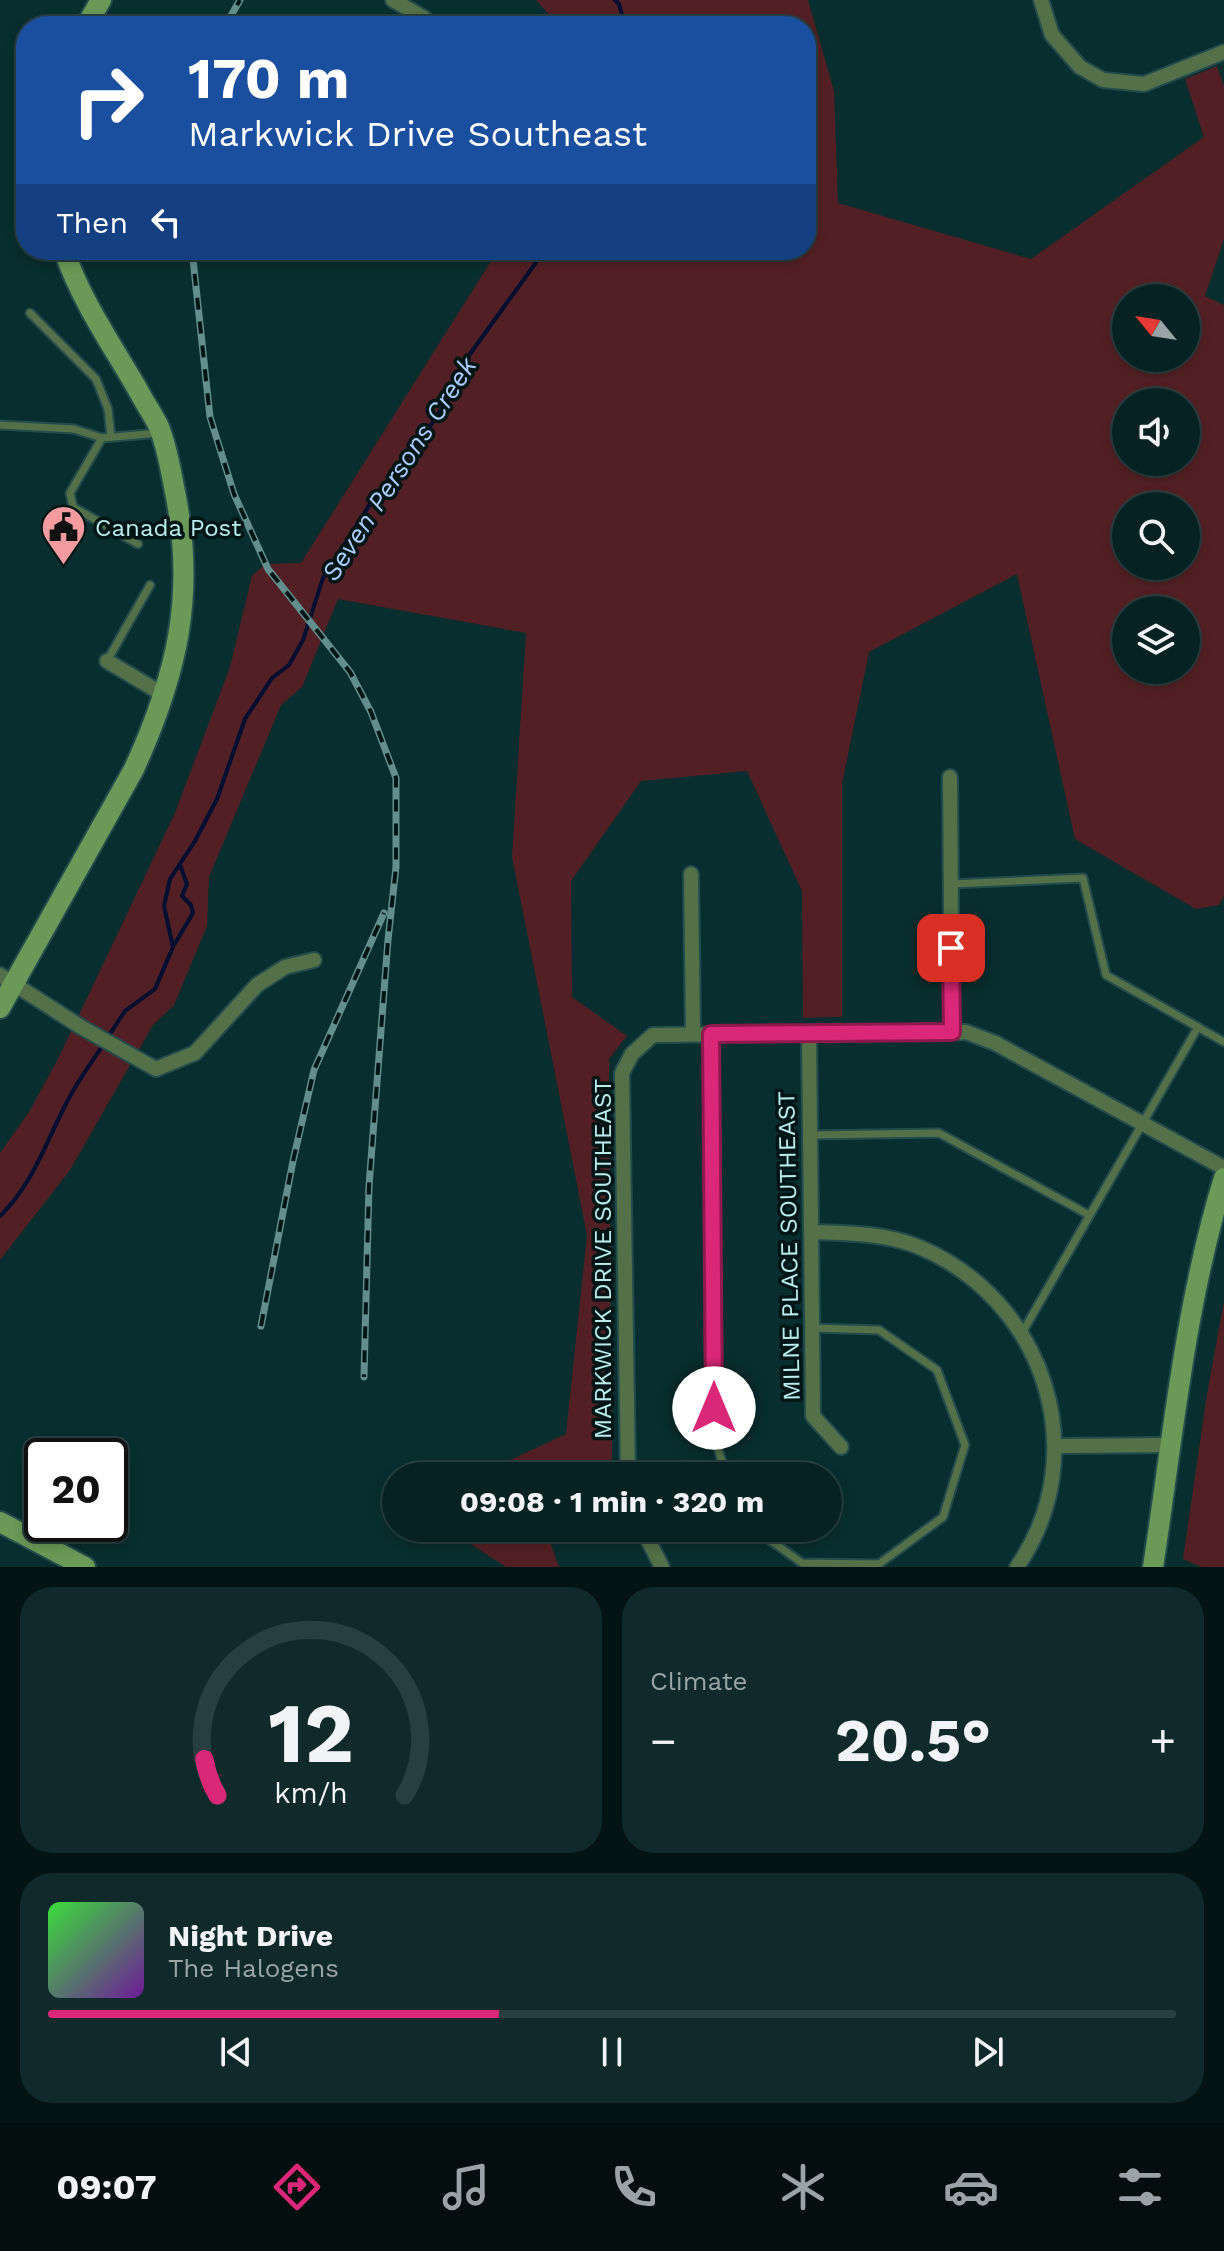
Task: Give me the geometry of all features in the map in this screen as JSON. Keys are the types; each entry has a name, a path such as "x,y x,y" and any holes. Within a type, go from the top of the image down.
{"street":[{"path":"393,0 421,16"},
{"path":"1041,0 1052,35 1080,67 1103,80 1144,84 1224,52"},
{"path":"0,1008 8,978 134,769 164,695 178,648 184,599 184,556 179,513 160,433 84,295 68,260"},
{"path":"107,661 164,695"},
{"path":"950,777 952,1032"},
{"path":"691,874 693,1034"},
{"path":"8,978 81,1027 156,1069 195,1053 257,985 285,967 314,960"},
{"name":"MILNE PLACE SOUTHEAST","path":"809,1034 813,1416 841,1447"},
{"name":"MARKWICK DRIVE SOUTHEAST","path":"628,1462 622,1073 632,1054 653,1035 976,1034 1224,1168"},
{"path":"1154,1567 1196,1284 1224,1178"},
{"path":"811,1232 890,1238 931,1253 966,1273 985,1289 1022,1333 1045,1386 1056,1446 1043,1517 1017,1567"},
{"path":"1056,1446 1170,1445"},
{"path":"0,1522 85,1567"},
{"path":"649,1542 662,1567"}],"lane":[{"path":"30,313 96,379 108,409 106,438 70,493 73,507 138,544"},
{"path":"0,425 74,429 106,438 160,433"},
{"path":"107,661 150,585"},
{"path":"951,884 1083,878 1106,975 1224,1042"},
{"path":"1022,1333 1198,1027"},
{"path":"711,1034 715,1438 722,1462"},
{"path":"810,1135 939,1133 1089,1215"},
{"path":"773,1542 802,1563 879,1564 943,1517 965,1445 937,1370 879,1330 811,1328"}],"shaded area":[{"path":"536,0 808,0 813,16 550,16"},
{"path":"816,28 834,91 838,203 1031,259 1204,137 1185,79 1217,66 1224,86 1224,239 1205,296 1224,305 1224,896 1219,905 1196,909 1075,839 1017,574 869,652 842,784 842,1017 803,1018 802,891 747,771 641,781 571,881 572,997 627,1036 609,1059 612,1462 506,1462 566,1434 587,1235 512,857 526,633 338,599 302,687 281,705 209,877 207,926 174,1005 153,1025 70,1170 0,1260 0,1153 29,1112 58,1059 175,813 230,667 252,576 265,564 301,563 492,260 816,260"},
{"path":"1224,1301 1224,1567 1201,1567 1183,1559"},
{"path":"468,1542 550,1542 559,1567 506,1567"}],"waterway":[{"name":"Seven Persons Creek","path":"615,0 622,16"},
{"name":"Seven Persons Creek","path":"108,1037 125,1011 155,989 173,947 164,906 170,879 217,799 245,719 272,678 289,665 303,640 323,578 374,498 429,428 451,394 470,354 538,260"},
{"name":"Seven Persons Creek","path":"174,945 193,913 191,905 182,896 187,884 180,865"},
{"name":"Seven Persons Creek","path":"0,1216 31,1175 73,1091 103,1045"}],"railway":[{"path":"231,16 240,0"},
{"path":"193,260 210,417 234,494 268,569 350,672 371,712 396,778 396,867 369,1186 364,1377"},
{"path":"261,1326 314,1070 384,913"}],"place":[{"name":"Canada Post","path":"64,567"}],"route":[{"path":"714,1408 711,1034 952,1032 951,948"}]}
